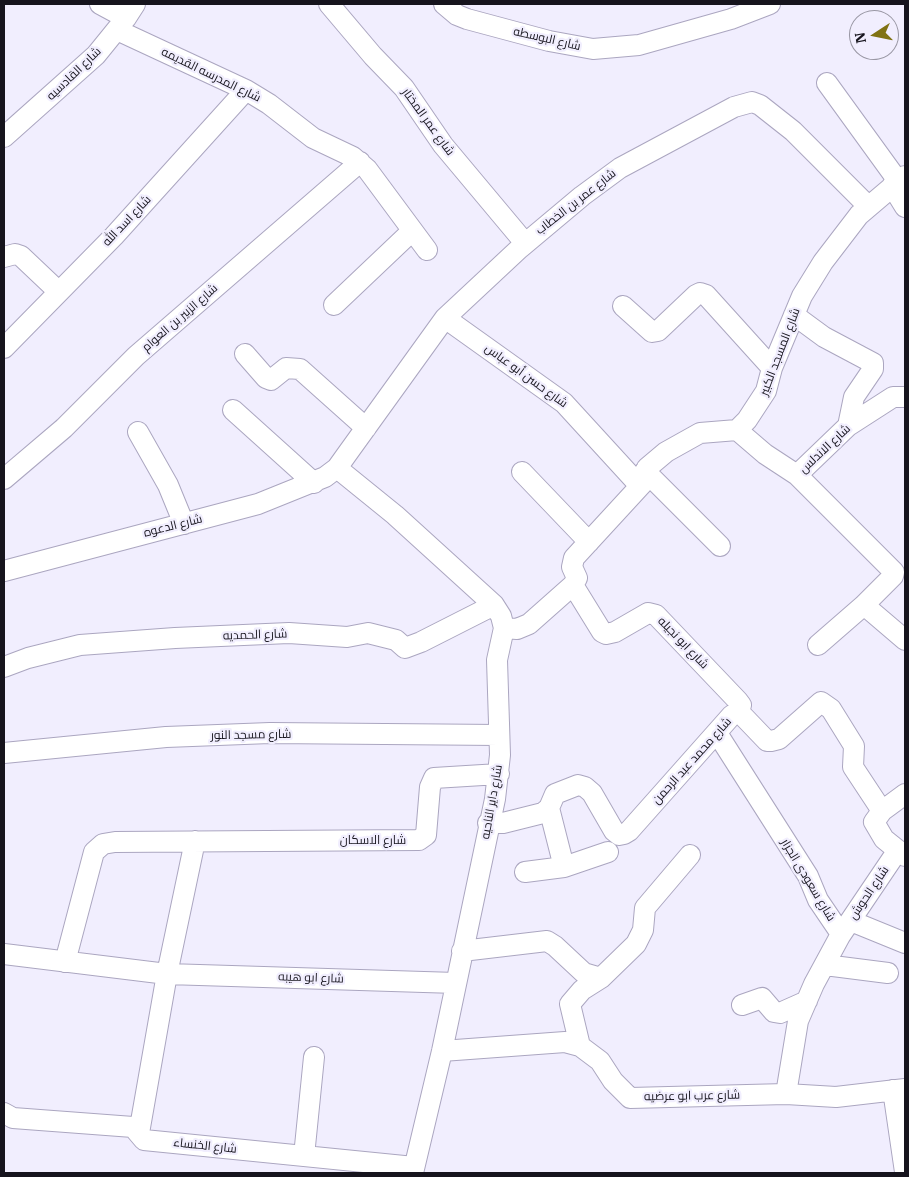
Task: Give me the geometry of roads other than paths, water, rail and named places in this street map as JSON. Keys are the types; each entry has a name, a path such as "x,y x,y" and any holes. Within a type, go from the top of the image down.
{"street":[{"name":"شارع المدرسه القديمه","path":"100,4 126,17 269,104 313,138 360,162 427,250"},
{"name":"شارع عمر المختار","path":"329,4 372,56 404,88 443,145 525,243"},
{"name":"شارع البوسطه","path":"444,4 457,15 467,19 556,43 594,49 638,45 731,19 770,4"},
{"name":"شارع القادسيه","path":"4,137 72,79 126,17"},
{"path":"826,83 898,181 905,206"},
{"name":"شارع اسد الله","path":"4,348 114,236 246,90"},
{"name":"شارع عمر بن الخطاب","path":"337,468 445,318 525,243 582,196 620,168 742,103 760,104 775,116 868,206"},
{"name":"شارع الزبير بن العوام","path":"4,479 64,428 136,356 360,162"},
{"name":"شارع المسجد الكبير","path":"736,430 758,406 766,392 772,368 802,296 823,262 868,206 898,181"},
{"path":"334,305 412,231"},
{"path":"4,257 14,254 21,256 59,292"},
{"path":"623,306 652,332 658,331 696,295 700,293 706,295 772,368"},
{"path":"794,315 824,337 874,363 874,369 854,397 848,426"},
{"name":"شارع حسن أبو عباس","path":"445,318 564,402 642,478 720,546"},
{"path":"244,354 266,378 271,380 286,368 300,369 366,428"},
{"name":"شارع الاندلس","path":"797,475 848,426 893,396 905,397"},
{"path":"233,410 314,483"},
{"path":"337,468 402,521 494,605 501,616 504,628 517,629 529,624 573,586 577,578 572,562 666,452 700,433 736,430 797,475 894,572 893,576 864,604 818,645"},
{"path":"138,432 168,485 184,524"},
{"name":"شارع الدعوه","path":"4,572 258,504 314,483 337,468"},
{"path":"522,472 589,542"},
{"name":"شارع ابو نجيله","path":"573,586 602,632 606,634 615,632 648,613 656,615 738,701 741,705 738,714"},
{"path":"864,604 905,640"},
{"name":"شارع الحمديه","path":"4,667 28,658 80,645 175,638 289,633 347,637 368,633 396,640 405,648 430,638 494,605"},
{"name":"شارع داير الناحيه","path":"414,1170 442,1051 499,774 496,674 504,628"},
{"name":"شارع محمد عبد الرحمن","path":"488,824 524,819 549,808 555,794 578,785 585,787 592,793 614,831 618,834 624,834 629,831 732,715 738,714 767,740 772,741 779,739 821,702 826,705 854,746 853,767 882,811"},
{"name":"شارع سعودى الجزار","path":"717,733 808,876 818,900 839,931 846,929"},
{"name":"شارع مسجد النور","path":"4,753 175,737 270,734 499,735"},
{"name":"شارع الاسكان","path":"66,962 94,852 98,847 109,842 419,840 426,835 430,787 434,778 499,774"},
{"path":"902,853 884,839 881,831 874,825 875,818 882,811 905,794"},
{"path":"549,808 564,867"},
{"path":"139,1133 166,974 195,841"},
{"path":"525,872 564,867 608,852"},
{"name":"شارع الحوش","path":"846,929 902,853"},
{"path":"580,1046 570,1004 582,990 601,978 636,944 643,930 645,908 690,855"},
{"path":"846,929 904,942"},
{"name":"شارع سعودى الجزار","path":"786,1094 798,1021 825,965 846,929"},
{"path":"462,951 547,941 584,973 601,978"},
{"path":"4,954 166,974"},
{"path":"825,965 888,973"},
{"name":"شارع ابو هيبه","path":"166,974 456,983"},
{"path":"742,1005 762,998 774,1012 780,1013 807,1001"},
{"name":"شارع عرب ابو عرضيه","path":"442,1051 565,1042 580,1046 600,1061 613,1081 630,1098 786,1094 836,1097 899,1089"},
{"path":"304,1156 314,1057"},
{"path":"899,1089 905,1172"},
{"name":"شارع الخنساء","path":"4,1113 12,1118 134,1127 144,1140 304,1156 414,1170"}]}
